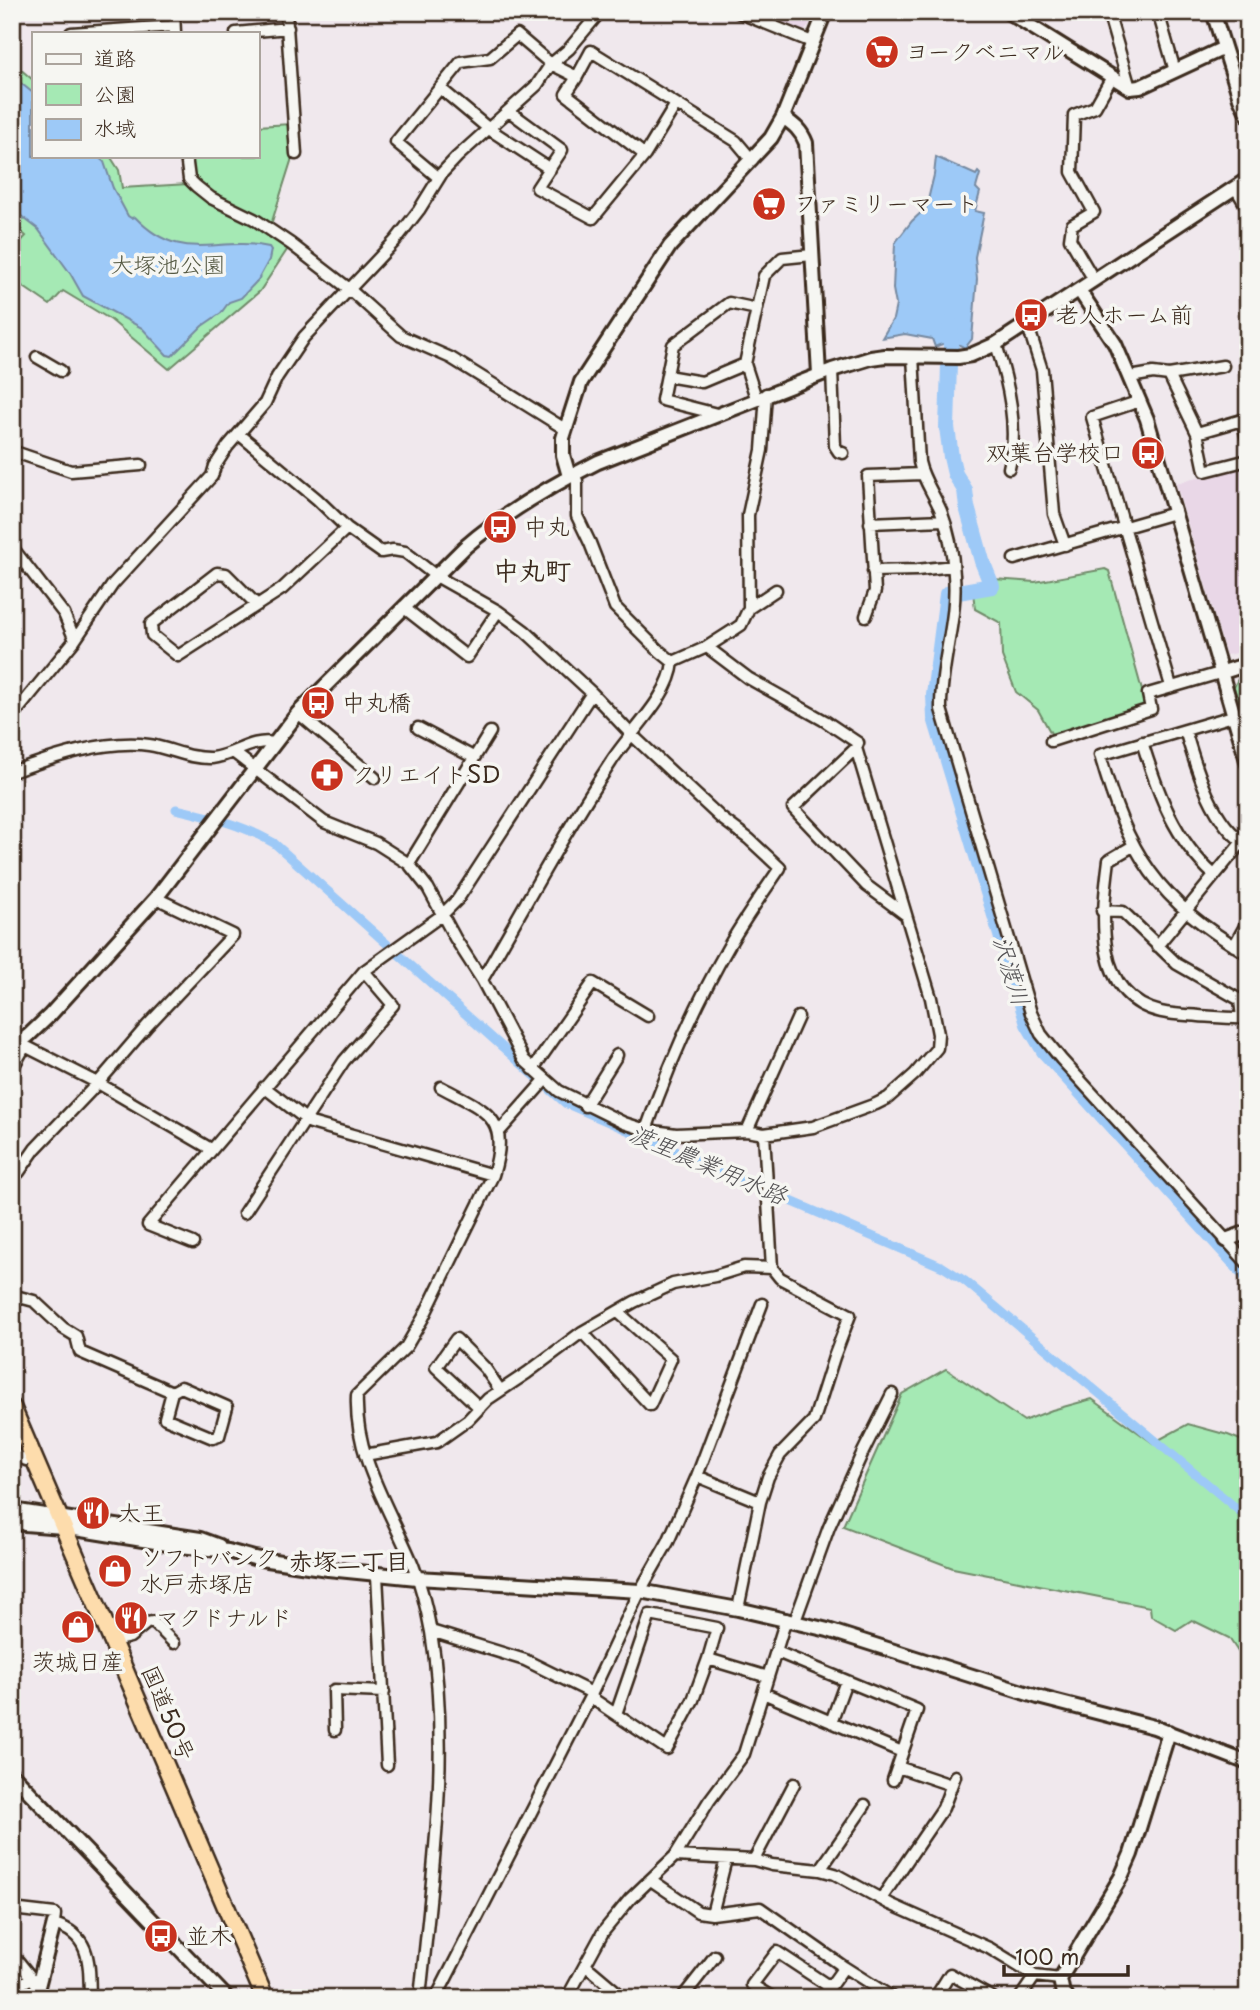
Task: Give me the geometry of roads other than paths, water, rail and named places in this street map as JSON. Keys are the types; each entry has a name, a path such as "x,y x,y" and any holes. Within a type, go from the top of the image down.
{"highway":[{"name":"国道50号","path":"12,1408 265,1998"}],"street":[{"path":"97,32 175,29 174,12"},
{"path":"286,12 296,154"},
{"path":"12,717 75,640 113,583 212,476 215,466 265,402 277,377 304,337 395,240 419,210 439,178 473,140 537,85 551,64 569,49 600,12"},
{"path":"738,12 813,42"},
{"path":"673,663 615,607 577,516 577,481 563,455 565,429 581,382 653,269 687,227 771,138 783,117 825,12"},
{"path":"1008,12 1130,88 1140,87 1224,48"},
{"path":"1108,12 1130,88"},
{"path":"1158,12 1175,71"},
{"path":"1218,14 1224,48 1248,115"},
{"path":"245,32 288,27"},
{"path":"439,178 396,142 461,62 490,58 516,35 551,64 577,78"},
{"path":"645,155 566,93 591,51 736,141 752,160"},
{"path":"1094,280 1070,239 1072,225 1094,212 1072,172 1074,115 1095,107 1112,77"},
{"path":"440,88 489,129 550,169"},
{"path":"509,111 562,150 537,188 593,218 645,155 676,104"},
{"path":"783,117 797,127 806,143 812,255 825,372 835,446 843,453"},
{"path":"186,158 189,179 196,186 211,198 272,231 348,288 401,335 450,358 565,429"},
{"path":"12,1069 17,1044 52,1012 156,898 298,713 403,607 465,547 491,526 572,475 617,453 825,372 871,358 971,355 996,344 1248,179"},
{"path":"1235,187 1248,209"},
{"path":"673,663 706,647 741,625 749,608 748,515 762,450 761,396 745,364 764,276 782,258 812,255"},
{"path":"1079,290 1115,344 1140,401 1248,764"},
{"path":"717,414 662,400 673,345 729,303 757,309"},
{"path":"1027,323 1042,370 1054,514 1065,545"},
{"path":"996,344 1007,379 1011,423 1009,468"},
{"path":"913,356 919,462 944,520 953,566 955,594 942,683 941,709 1031,1013 1041,1034 1061,1059 1248,1264"},
{"path":"37,357 61,371"},
{"path":"667,376 702,382 745,364"},
{"path":"1130,377 1153,373 1169,375 1223,366"},
{"path":"1169,375 1197,433 1205,471 1248,460"},
{"path":"1140,401 1092,417 1171,686"},
{"path":"1197,433 1242,421 1248,442"},
{"path":"239,434 317,499 347,528 381,552 405,552 436,576 498,611 525,631 721,818 780,868 730,943 708,985 660,1089 646,1130"},
{"path":"12,451 71,471 141,465"},
{"path":"866,616 875,592 868,476 922,474"},
{"path":"1014,559 1174,513"},
{"path":"870,523 944,520"},
{"path":"256,604 226,574 216,573 151,624 152,635 178,656 282,589 347,528"},
{"path":"12,547 64,614 75,640"},
{"path":"12,576 22,559"},
{"path":"873,571 953,566"},
{"path":"749,608 776,590"},
{"path":"403,607 467,657 498,611"},
{"path":"706,647 748,678 858,743 856,748 793,808 867,886 906,915"},
{"path":"482,981 564,837 612,760 662,693 673,663"},
{"path":"1051,741 1150,709 1148,694 1248,664"},
{"path":"193,1243 148,1225 364,971 442,915 468,885 592,693"},
{"path":"298,713 375,778"},
{"path":"1233,716 1100,755 1112,799 1133,846 1161,886 1186,912 1248,954"},
{"path":"418,727 473,757"},
{"path":"1157,946 1214,875 1245,843 1226,826 1211,802 1197,771 1185,730"},
{"path":"409,864 490,732"},
{"path":"12,772 108,745 151,745 199,758 219,757 260,742 274,743"},
{"path":"1142,742 1155,785 1169,818 1187,847 1214,875"},
{"path":"233,752 324,822 376,842 409,864 428,888 482,981 518,1053 543,1082 585,1106 646,1130 676,1134 747,1132 764,1135 813,1127 888,1098 915,1074 937,1048 938,1034 931,998 856,748"},
{"path":"1102,911 1123,912 1177,964 1240,1000 1245,1018 1160,1012 1131,996 1119,982 1107,956 1102,911 1109,860 1133,846"},
{"path":"12,1169 19,1172 35,1149 98,1083 146,1026 233,935 156,898"},
{"path":"1234,946 1248,921"},
{"path":"244,1213 344,1061 393,1005 364,971"},
{"path":"533,1069 593,982 648,1016"},
{"path":"747,1132 797,1017"},
{"path":"17,1044 98,1083 211,1149"},
{"path":"585,1106 617,1055"},
{"path":"499,1132 543,1082"},
{"path":"264,1087 312,1123 493,1175"},
{"path":"421,1998 438,1803 437,1701 431,1631 417,1578 368,1467 356,1413 357,1395 406,1347 423,1318 493,1175 500,1151 499,1132 484,1111 441,1087"},
{"path":"738,1609 760,1502 772,1466 814,1419 850,1315 780,1278 772,1268 764,1135"},
{"path":"1226,1240 1248,1232"},
{"path":"365,1455 437,1443 468,1420 500,1390 582,1332 673,1284 716,1276 744,1267 772,1268"},
{"path":"12,1295 34,1301 63,1328 76,1336 80,1352 172,1391 181,1387 227,1407 219,1436 213,1438 165,1418 172,1391"},
{"path":"436,1998 591,1694 640,1591 668,1542 697,1476 762,1304"},
{"path":"582,1332 650,1405 671,1359 618,1312"},
{"path":"480,1408 436,1367 456,1339 485,1368 500,1390"},
{"path":"567,1998 603,1932 630,1899 675,1856 709,1801 744,1754 768,1677 790,1620 861,1456 892,1394"},
{"path":"12,1454 26,1460 34,1457"},
{"path":"697,1476 760,1502"},
{"path":"12,1510 61,1522 200,1539 228,1551 267,1560 377,1575 640,1591 738,1609 790,1620 1038,1697 1170,1732 1248,1763"},
{"path":"12,1523 61,1522"},
{"path":"377,1575 387,1765"},
{"path":"431,1631 524,1660 591,1694 616,1714 667,1749 693,1700 717,1628 650,1615 616,1714"},
{"path":"112,1641 130,1637 147,1623 153,1622 174,1643"},
{"path":"777,1652 916,1710 893,1780"},
{"path":"708,1659 768,1677"},
{"path":"831,1722 846,1681"},
{"path":"335,1730 334,1690 384,1692"},
{"path":"763,1693 902,1752"},
{"path":"1068,1998 1063,1994 1060,1979 1121,1877 1131,1854 1170,1732"},
{"path":"881,1899 943,1808 953,1781 898,1767"},
{"path":"12,1774 227,1998"},
{"path":"754,1860 794,1784"},
{"path":"820,1870 865,1805"},
{"path":"675,1856 754,1860 835,1874 881,1899 989,1948 1035,1976 1060,1979"},
{"path":"712,1914 726,1859"},
{"path":"651,1880 698,1912 712,1914 760,1908 893,1998"},
{"path":"12,1909 55,1914 34,1987"},
{"path":"54,1924 77,1934 85,1948 89,1964 90,1998"},
{"path":"773,1998 752,1985 777,1952 830,1987"},
{"path":"682,1998 715,1956"},
{"path":"12,1959 18,1961 34,1987"},
{"path":"585,1965 624,1998"},
{"path":"822,1998 844,1967"},
{"path":"935,1998 950,1974 993,1998"},
{"path":"1020,1998 1035,1976"},
{"path":"12,1989 34,1987"}],"water":[{"path":"12,76 32,92 32,158 99,158 104,162 113,188 128,216 135,217 152,232 168,241 200,246 250,244 269,247 271,250 269,260 258,280 241,298 229,302 221,313 202,326 172,356 167,355 142,328 83,296 38,229 12,209"},
{"path":"936,157 976,175 978,172 980,174 976,188 980,192 975,211 984,213 975,257 977,279 972,339 965,348 950,343 935,347 932,339 905,334 882,338 893,319 896,305 893,289 895,243 926,208"}],"waterway":[{"name":"沢渡川","path":"950,323 951,349"},
{"name":"沢渡川","path":"949,365 947,427 951,457 955,474 965,490 982,561 992,586 958,592"},
{"name":"沢渡川","path":"950,593 947,594 934,695 935,718 1028,1024 1044,1051 1248,1276"},
{"name":"渡里農業用水路","path":"176,809 239,826 274,843 565,1103 943,1267 965,1281 1248,1518"}],"place":[{"name":"ヨークベニマル","path":"882,52"},
{"name":"ファミリーマート","path":"769,204"},
{"name":"老人ホーム前","path":"1031,315"},
{"name":"双葉台学校口","path":"1148,453"},
{"name":"中丸","path":"500,527"},
{"name":"中丸橋","path":"318,703"},
{"name":"クリエイトSD","path":"327,775"},
{"name":"大王","path":"93,1513"},
{"name":"ソフトバンク 水戸赤塚店","path":"115,1571"},
{"name":"マクドナルド","path":"131,1618"},
{"name":"茨城日産","path":"78,1627"},
{"name":"並木","path":"161,1936"}],"district":[{"name":"中丸町","path":"532,571"},
{"name":"赤塚二丁目","path":"349,1562"}],"park label":[{"name":"大塚池公園","path":"168,265"}]}
